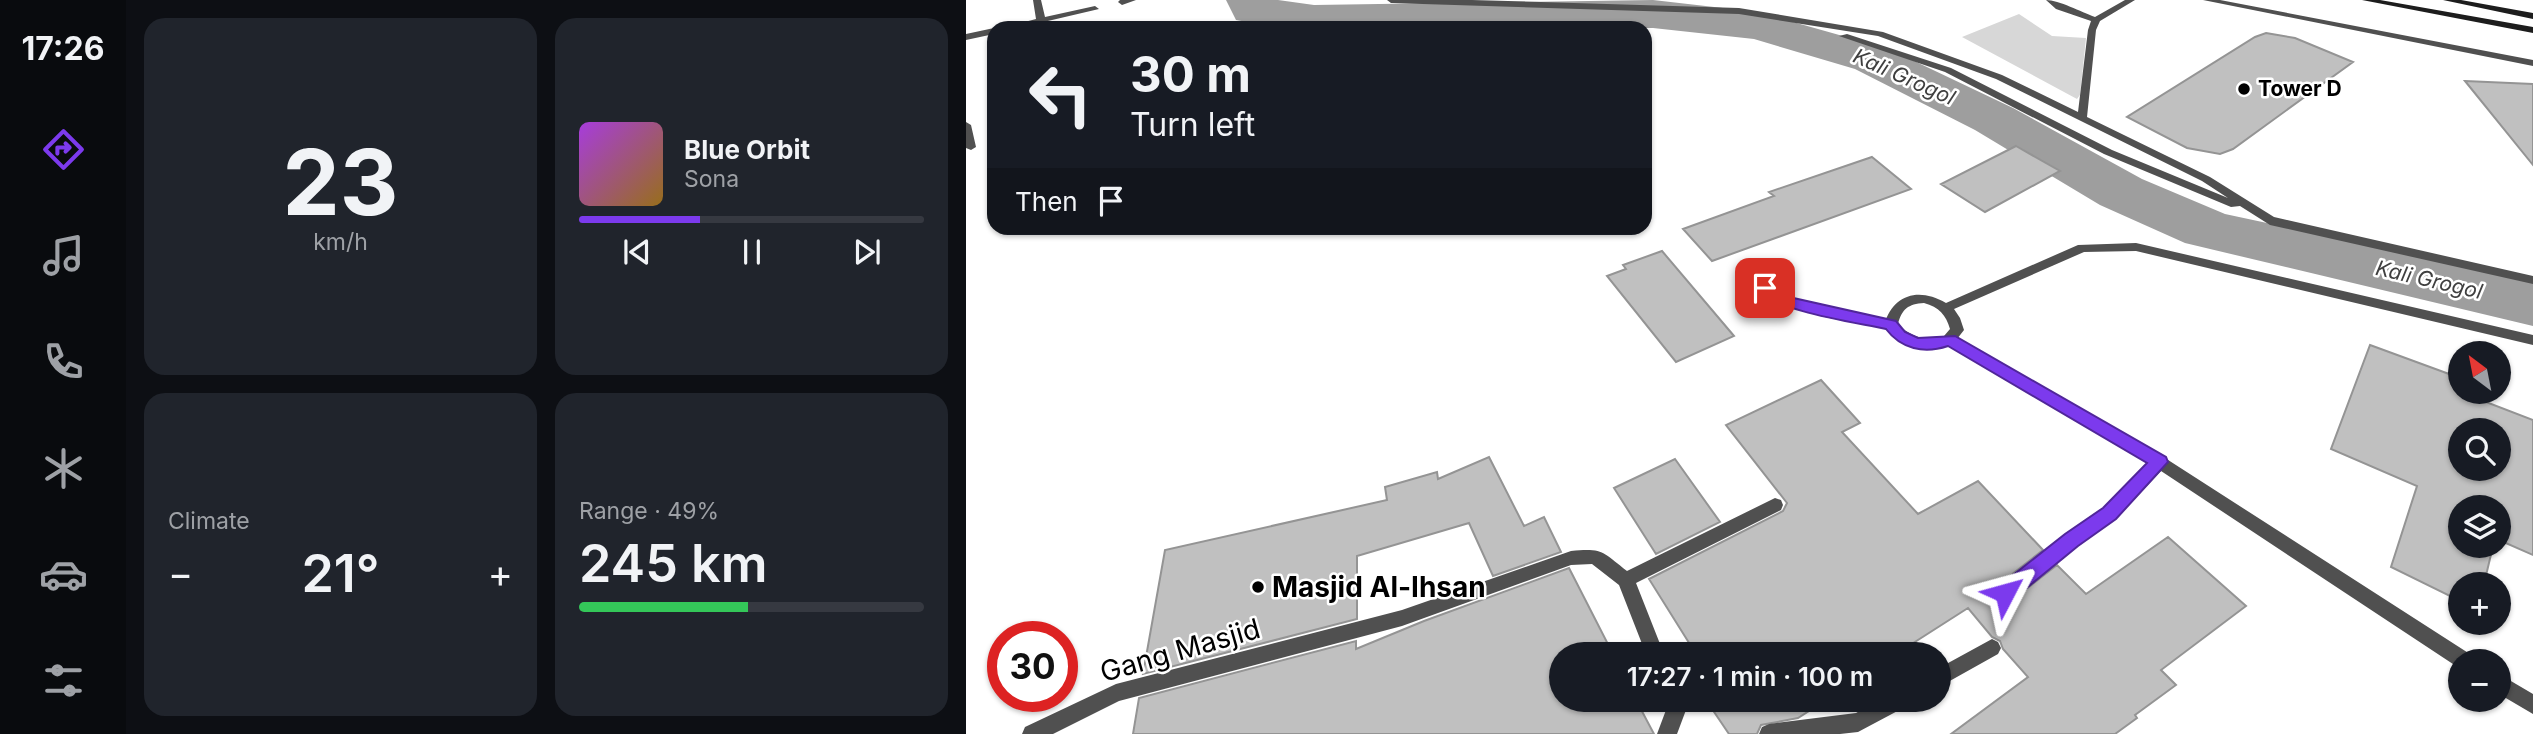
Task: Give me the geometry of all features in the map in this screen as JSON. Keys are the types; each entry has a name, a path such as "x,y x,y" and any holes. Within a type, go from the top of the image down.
{"street":[{"path":"1037,0 1041,20"},
{"path":"1122,2 1132,0"},
{"path":"1391,0 1739,11 1880,34 1999,77 2206,179 2274,222"},
{"path":"2050,0 2096,20"},
{"path":"2082,119 2092,30 2096,20 2131,0"},
{"path":"2207,0 2533,63"},
{"path":"2366,0 2533,30"},
{"path":"2447,0 2533,16"},
{"path":"2487,21 2500,8"},
{"path":"1037,21 1095,9"},
{"path":"1799,22 1948,70 2108,152 2274,222 2533,280"},
{"path":"966,37 987,32"},
{"path":"966,125 971,147"},
{"path":"1948,307 2082,248 2136,247 2533,340"},
{"path":"1745,275 1784,301 1891,325 1900,336 1915,343 1934,345 1949,340 1957,330 1956,318 1948,307 1932,300 1915,299 1900,304 1892,313 1891,325"},
{"path":"1949,340 2160,462 2448,650"},
{"path":"2005,593 2071,540 2110,514 2160,462"},
{"path":"1650,642 1626,580 1775,505"},
{"name":"Gang Masjid","path":"1032,734 1116,693 1402,618 1571,558 1595,556 1626,580"},
{"path":"1951,671 1992,648"},
{"path":"2511,691 2533,705"},
{"path":"1667,734 1675,712"},
{"path":"1769,734 1858,722 1876,712"}],"shaded area":[{"path":"2019,14 2052,36 2086,38 2080,95 2077,99 1962,37"}],"building":[{"name":"Tower D","path":"2266,33 2295,38 2353,62 2233,149 2220,154 2187,148 2127,117 2255,37"},
{"path":"2465,81 2533,84 2533,165"},
{"path":"2016,146 2060,171 1985,212 1941,184"},
{"path":"1872,157 1911,189 1712,261 1683,229 1774,196 1769,192"},
{"path":"1662,251 1734,336 1676,362 1607,276 1626,269 1623,265"},
{"path":"2370,345 2448,374 2448,404 2491,404 2533,420 2533,555 2511,545 2511,495 2448,495 2448,558 2490,558 2487,572 2448,572 2448,595 2391,567 2417,486 2331,449"},
{"path":"1821,380 1860,423 1842,432 1918,514 1978,481 2043,550 1997,586 1994,594 2004,603 2012,600 2057,565 2086,594 2168,537 2246,606 2161,670 2176,685 2135,715 2137,718 2115,734 1951,734 2028,677 2003,649 2000,641 1992,637 1968,608 1915,642 1688,642 1649,579 1783,511 1787,503 1726,425"},
{"name":"Masjid Al-Ihsan","path":"1489,457 1524,526 1544,517 1561,552 1493,576 1469,523 1357,556 1357,619 1143,674 1165,550 1387,500 1385,487 1437,472 1438,479"},
{"path":"1675,459 1720,522 1656,554 1614,488"},
{"path":"1569,568 1607,642 1549,642 1549,712 1642,712 1654,734 1133,734 1139,698 1356,641 1356,649"},
{"path":"1714,712 1807,712 1798,718 1761,725 1757,734 1729,734"}],"waterway":[{"name":"Kali Grogol","path":"1248,0 1252,10 1314,19 1653,14 1758,26 1872,59 1994,119 2121,192 2207,229 2533,303"}],"place":[{"name":"Tower D","path":"2244,89"},
{"name":"Masjid Al-Ihsan","path":"1258,587"}],"route":[{"path":"1765,288 1784,301 1891,325 1900,336 1915,343 1934,345 1949,340 2160,462 2110,514 2071,540 2005,593"}]}
